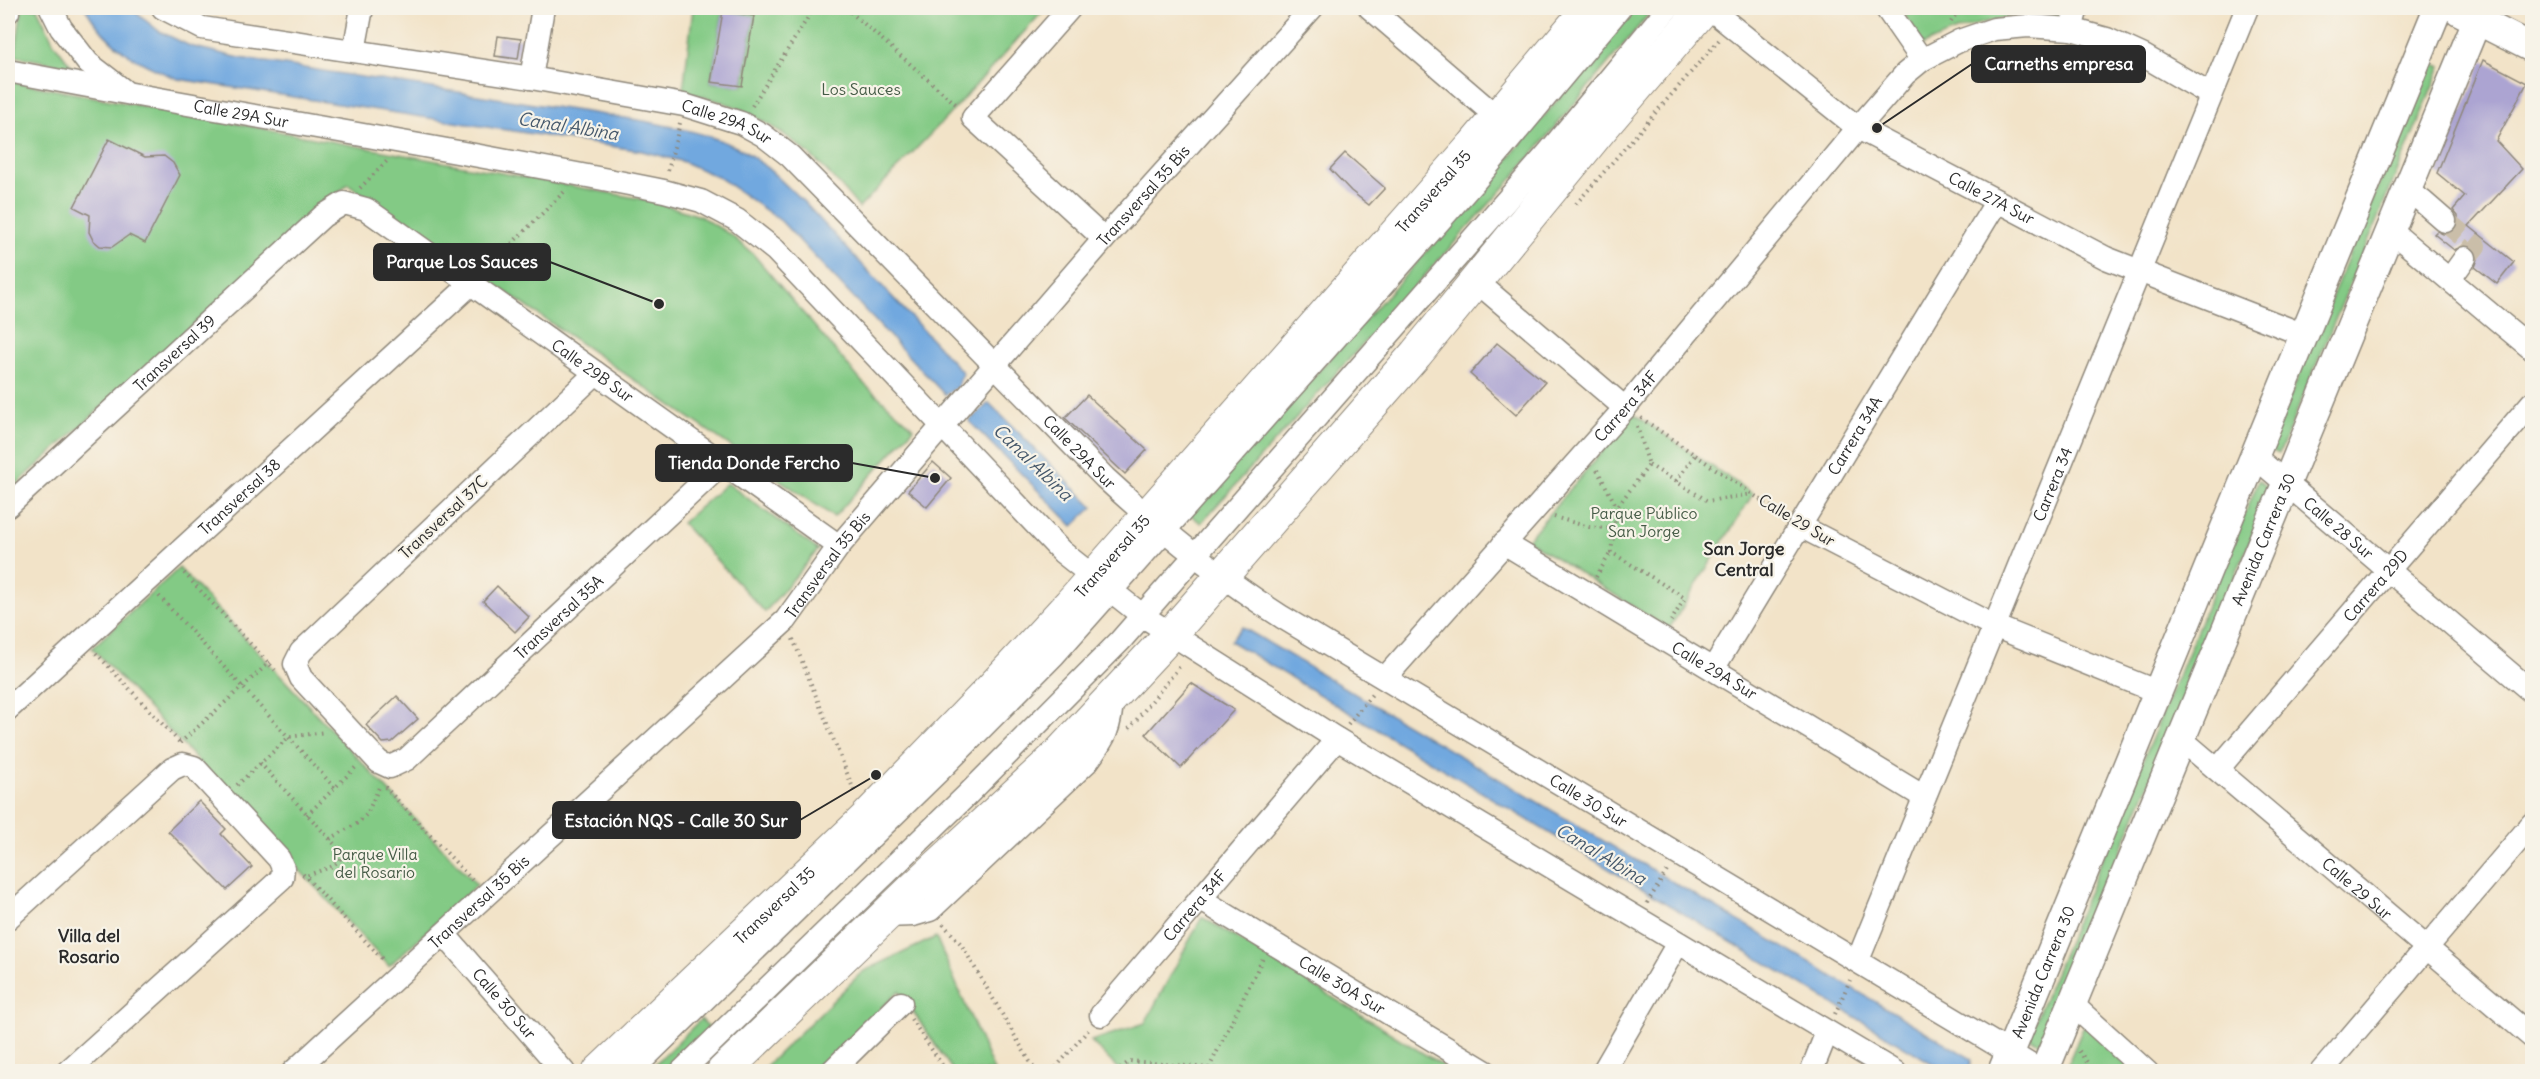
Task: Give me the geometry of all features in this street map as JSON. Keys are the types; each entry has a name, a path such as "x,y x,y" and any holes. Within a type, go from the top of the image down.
{"highway":[{"name":"Transversal 35","path":"599,1071 864,820 992,688 1102,584 1589,8"},
{"path":"723,1071 1017,794 1172,634 1476,281 1704,8"}],"main road":[{"name":"Avenida Carrera 30","path":"2006,1062 2438,8"},
{"name":"Avenida Carrera 30","path":"2043,1071 2406,191 2471,12"},
{"path":"2471,12 2532,48"}],"street":[{"name":"Calle 29A Sur","path":"51,8 87,63 129,94"},
{"name":"Calle 29A Sur","path":"163,8 202,28 531,78 684,105 741,123 763,135 790,156 988,374 1155,523"},
{"path":"354,51 362,8"},
{"path":"531,78 543,8"},
{"path":"1070,8 968,114 1104,238"},
{"name":"Transversal 35 Bis","path":"293,1071 786,620 839,546 949,418 1104,238 1312,8"},
{"path":"1370,8 1497,117"},
{"path":"1155,523 1476,180 1620,8"},
{"path":"681,1071 1067,697 1143,616 1548,153 1668,8"},
{"name":"Calle 27A Sur","path":"1709,8 1858,128 2106,258 2304,335"},
{"path":"1887,8 1922,60"},
{"name":"Carrera 34","path":"1854,968 2247,8"},
{"name":"Carrera 34F","path":"1385,678 1587,451 1630,411 1858,128 1905,74 1922,60 1959,41 1995,29 2028,27 2074,18 2211,95"},
{"name":"Calle 29A Sur","path":"8,71 582,174 700,201 736,220 775,250 949,418 1062,552 1102,584"},
{"path":"2406,191 2422,201 2445,221"},
{"name":"Carrera 34A","path":"1713,669 1997,201"},
{"name":"Calle 29B Sur","path":"345,203 366,209 839,546"},
{"name":"Transversal 39","path":"8,506 323,216 345,203"},
{"path":"2390,230 2532,349"},
{"path":"2450,279 2465,258"},
{"path":"1476,281 1630,411"},
{"name":"Transversal 38","path":"8,709 471,284"},
{"name":"Transversal 37C","path":"295,664 301,652 596,373"},
{"name":"Carrera 29D","path":"2218,769 2532,403"},
{"name":"Calle 28 Sur","path":"2254,456 2532,692"},
{"name":"Transversal 35A","path":"390,766 407,759 723,463"},
{"name":"Calle 30 Sur","path":"1155,523 1223,576 1273,611 2006,1062 2043,1071"},
{"name":"Calle 29 Sur","path":"1800,526 1994,626 2158,692"},
{"name":"Calle 29A Sur","path":"1504,543 1924,797"},
{"path":"630,1071 943,767 1054,655 1102,584 1143,616 1336,739 1678,943 1830,1025 1895,1071"},
{"path":"295,664 301,678 368,753 379,762 390,766"},
{"name":"Carrera 34F","path":"1101,1015 1336,739"},
{"name":"Calle 29 Sur","path":"2181,739 2532,1037"},
{"path":"8,918 172,770 183,764 194,767 279,859 283,873 67,1071"},
{"path":"2321,1071 2532,824"},
{"name":"Calle 30A Sur","path":"1200,899 1486,1071"},
{"name":"Calle 30 Sur","path":"444,934 564,1071"},
{"path":"1603,1071 1678,943"},
{"path":"831,1071 901,1003"},
{"path":"2072,1004 2147,1071"},
{"path":"1811,1071 1830,1025"}],"path":[{"path":"741,123 814,8"},
{"path":"846,8 968,114"},
{"path":"1948,27 1960,8"},
{"path":"669,170 680,123"},
{"path":"345,203 406,141"},
{"path":"471,284 582,174"},
{"path":"1630,411 1649,465 1708,501 1753,494"},
{"name":"Calle 29 Sur","path":"1630,411 1800,526"},
{"path":"1587,451 1617,507"},
{"path":"1676,481 1695,455"},
{"path":"1587,593 1611,552 1617,507 1649,465"},
{"path":"1548,515 1589,527 1614,528"},
{"path":"1611,552 1685,598 1668,626"},
{"path":"146,582 335,788"},
{"path":"786,620 864,820"},
{"path":"183,764 180,742 267,662 295,664"},
{"path":"1351,720 1368,699"},
{"path":"224,799 290,737 332,730 342,723"},
{"path":"307,815 368,753"},
{"path":"260,763 338,848 340,858 333,866 305,876 283,873"},
{"path":"330,839 358,823 367,814 373,796 390,766"},
{"path":"1649,898 1667,872"},
{"path":"936,917 961,944 1036,1071"},
{"path":"1209,1068 1265,953"},
{"path":"1830,1025 1854,968"},
{"path":"901,1003 947,1071"},
{"path":"1052,1071 1101,1015"},
{"path":"2078,1050 2094,1071"},
{"path":"1116,1071 1130,1061 1253,1071"}],"green space":[{"path":"22,8 37,8 54,43 72,67 15,56"},
{"name":"Los Sauces","path":"693,8 1046,8 946,118 859,208 833,177 791,139 733,106 683,91","holes":["723,11 754,16 743,86 711,82"]},
{"path":"1635,8 1654,8 1511,180 1201,523 1189,514 1470,204"},
{"path":"1905,8 2066,8 2063,17 2026,16 1991,21 1957,31 1923,45 1902,10"},
{"path":"2430,62 2441,67 2279,454 2268,449"},
{"path":"8,81 652,201 700,216 731,235 753,254 862,382 914,428 834,517 348,184 8,492"},
{"name":"Parque Público San Jorge","path":"1634,414 1753,494 1669,629 1527,540"},
{"path":"2259,480 2271,490 2041,1043 2028,1038"},
{"path":"727,483 818,550 765,612 682,523"},
{"name":"Parque Villa del Rosario","path":"179,568 477,885 389,966 92,648"},
{"path":"1202,917 1452,1071 1120,1071 1091,1041 1145,1023"},
{"path":"936,937 994,1071 953,1071 899,991 816,1071 760,1072 862,972"},
{"path":"701,1019 711,1030 667,1071 647,1072"},
{"path":"2086,1021 2142,1071 2071,1072 2066,1068"}],"water":[{"name":"Canal Albina","path":"85,8 130,8 159,31 190,46 240,58 644,121 715,138 738,148 755,159 803,201 963,373 957,387 945,395 781,221 720,178 684,162 642,151 178,79 136,60 114,44"},
{"name":"Canal Albina","path":"989,403 1093,507 1073,526 969,421"},
{"name":"Canal Albina","path":"1242,627 1972,1059 1969,1071 1945,1071 1230,641"}],"building":[{"path":"723,11 754,16 742,86 711,82"},
{"path":"498,36 521,39 518,59 495,56"},
{"path":"2483,60 2527,83 2496,141 2522,169 2469,226 2514,262 2497,284 2475,267 2478,259 2473,247 2466,245 2454,250 2434,234 2437,231 2450,234 2458,224 2458,216 2453,210 2465,196 2437,173"},
{"path":"109,139 145,157 164,156 173,163 180,175 145,243 129,235 112,247 100,246 89,232 90,215 74,207"},
{"path":"1345,153 1385,188 1369,205 1351,191 1330,169"},
{"path":"1497,343 1545,382 1516,415 1470,374"},
{"path":"1087,395 1147,450 1125,474 1065,418"},
{"path":"933,462 951,478 927,507 908,491"},
{"path":"497,586 529,617 515,632 483,601"},
{"path":"1191,683 1234,710 1181,768 1146,734"},
{"path":"397,696 418,719 392,742 383,743 366,725"},
{"path":"199,801 226,829 221,834 252,867 227,890 168,831"}],"tunnel":[{"path":"2445,221 2475,246 2465,258"}],"place":[{"name":"Carneths empresa","path":"1877,128"},
{"name":"Parque Los Sauces","path":"659,304"},
{"name":"Tienda Donde Fercho","path":"935,478"},
{"name":"Estación NQS - Calle 30 Sur","path":"876,775"}],"district":[{"name":"San Jorge Central","path":"1744,558"},
{"name":"Villa del Rosario","path":"89,945"}]}
